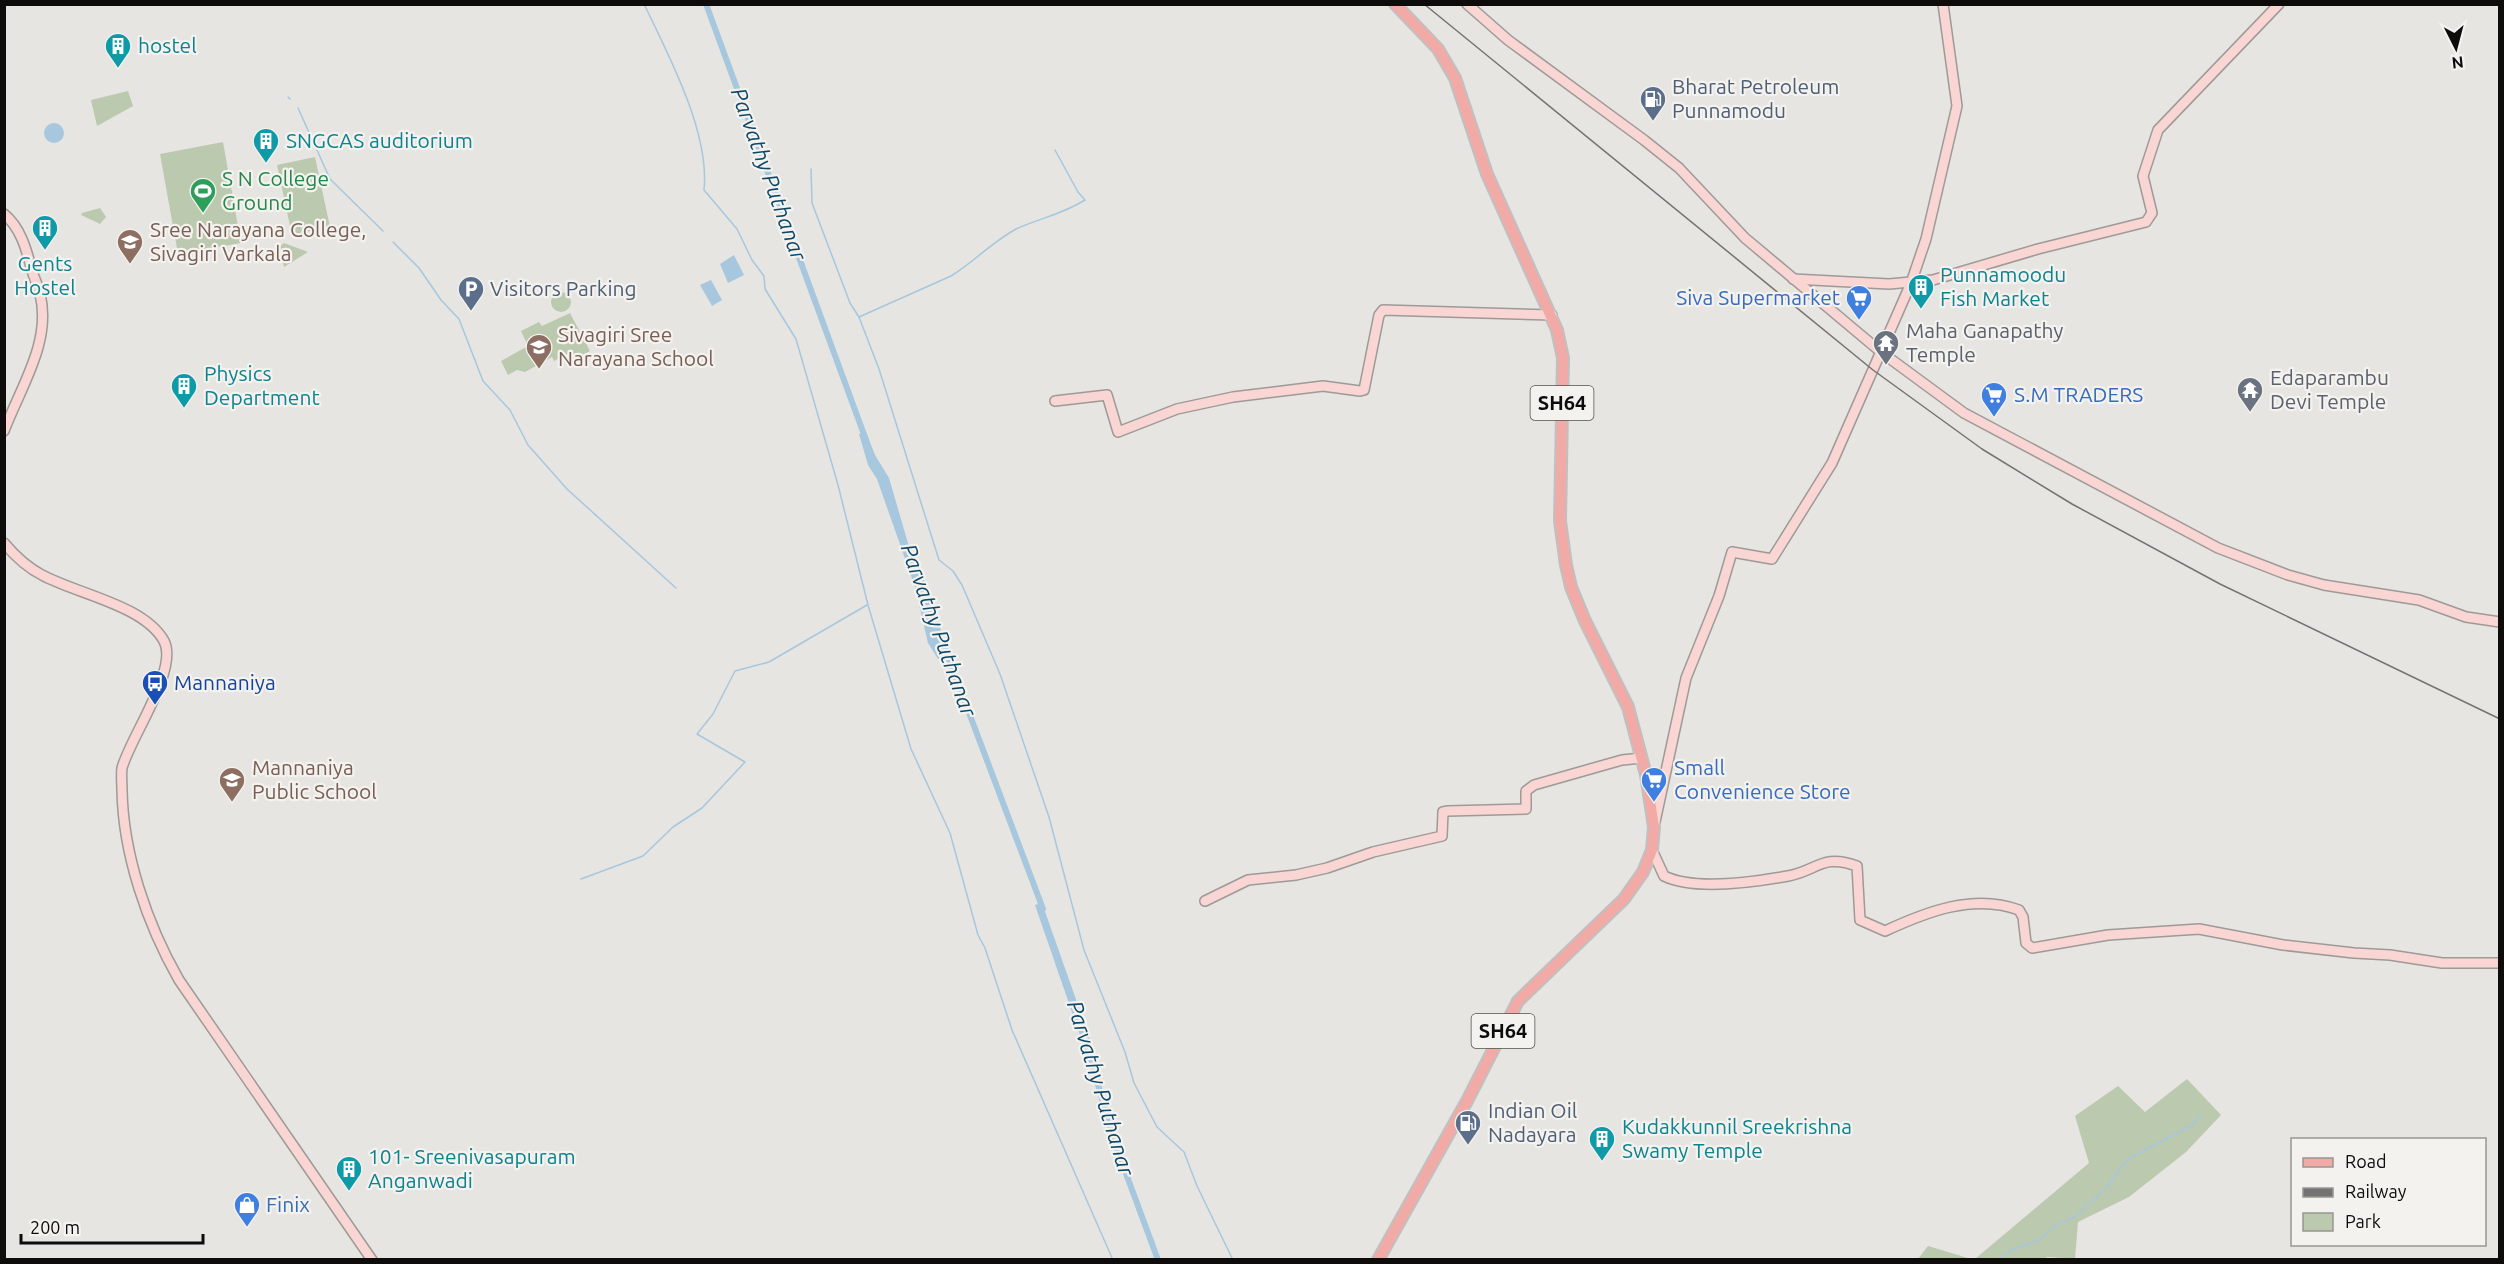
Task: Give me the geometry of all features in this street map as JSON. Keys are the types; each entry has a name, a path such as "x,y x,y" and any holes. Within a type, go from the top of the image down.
{"main road":[{"name":"SH64","path":"1378,1260 1467,1101 1518,1001 1624,899 1643,872 1652,850 1654,827 1642,758 1628,707 1585,621 1571,587 1566,565 1560,521 1563,358 1552,315 1487,174 1455,78 1438,49 1395,4"},
{"path":"1654,827 1686,678 1719,596 1732,552 1772,559 1832,463 1911,283 1926,239 1955,122 1955,85 1943,4"},
{"path":"1793,279 1911,283 1933,280 2038,249 2148,221 2152,213 2143,173 2158,130 2279,4"},
{"path":"1473,6 1508,40 1599,105 1679,168 1745,238 1881,352 1964,413 2218,548 2288,575 2324,585 2419,600 2466,617 2499,622"},
{"path":"4,214 18,231 27,254 40,295 41,326 37,354 4,432"},
{"path":"1055,401 1107,395 1118,432 1177,409 1233,397 1323,386 1360,391 1364,390 1379,315 1383,310 1552,315"},
{"path":"4,543 19,560 41,575 143,618 165,642 166,667 122,769 123,821 141,893 166,958 179,980 372,1260"},
{"path":"1205,902 1248,880 1296,875 1327,868 1373,852 1442,836 1443,812 1526,809 1526,791 1534,785 1622,760 1642,758"},
{"path":"1652,850 1664,876 1698,883 1790,876 1816,864 1841,860 1857,866 1860,920 1885,931 1914,918 1958,905 2001,904 2019,909 2024,917 2026,943 2032,948 2108,935 2199,929 2283,945 2390,955 2442,963 2499,963"}],"green space":[{"path":"128,91 133,106 97,126 91,100"},
{"name":"S N College Ground","path":"223,142 241,243 178,254 160,154"},
{"path":"315,157 330,227 292,235 277,165"},
{"path":"100,208 106,217 100,224 81,215 82,213"},
{"path":"284,243 308,252 284,267 279,247"},
{"path":"557,292 565,292 571,298 571,306 565,312 557,312 551,306 551,298"},
{"path":"570,313 590,351 572,361 567,354 554,361 552,357 525,372 517,370 508,375 501,361 528,346 521,331 539,322 542,326"},
{"path":"2187,1079 2221,1115 2186,1152 2129,1197 2078,1222 2075,1259 2047,1257 2044,1260 1975,1259 2089,1163 2075,1116 2118,1086 2145,1112"},
{"path":"1928,1246 1971,1259 1918,1259"}],"water":[{"path":"54,123 61,126 64,133 61,140 54,143 47,140 44,133 47,126"},
{"path":"734,255 744,275 728,283 720,264"},
{"path":"711,280 722,300 712,306 700,285"},
{"path":"866,432 875,455 889,478 910,550 922,574 949,654 938,659 928,643 915,587 877,479 868,465 859,434"},
{"path":"1042,903 1091,1042 1083,1044 1035,905"}],"waterway":[{"path":"644,4 686,95 701,144 704,190 737,229 752,260 764,276 765,289 796,339 838,485 868,605 911,749 950,833 978,935 985,948 1012,1030 1113,1260"},
{"name":"Parvathy Puthanar","path":"706,4 866,440"},
{"path":"298,108 330,179 383,231"},
{"path":"1055,150 1078,192 1085,200 1016,229 951,276 859,317 879,369 939,560 953,571 962,585 1000,674 1049,817 1084,950 1125,1052 1134,1083 1157,1127 1184,1152 1197,1186 1233,1260"},
{"path":"811,169 812,203 850,303 859,317"},
{"path":"393,242 419,268 441,300 459,319 483,381 510,410 528,445 567,489 676,588"},
{"path":"581,879 643,856 673,827 702,808 745,762 697,734 713,714 735,671 769,662 867,605"},
{"name":"Parvathy Puthanar","path":"945,649 1043,909"},
{"name":"Parvathy Puthanar","path":"1084,1035 1114,1141 1158,1260"},
{"path":"1998,1260 2009,1251 2039,1240 2056,1225 2075,1217 2106,1188 2128,1159 2194,1124 2199,1116"}],"railway":[{"path":"1424,4 1873,370 1982,449 2072,504 2220,584 2500,719"}],"place":[{"name":"hostel","path":"118,69"},
{"name":"Bharat Petroleum Punnamodu","path":"1653,122"},
{"name":"SNGCAS auditorium","path":"266,164"},
{"name":"S N College Ground","path":"203,214"},
{"name":"Gents Hostel","path":"45,251"},
{"name":"Sree Narayana College, Sivagiri Varkala","path":"130,265"},
{"name":"Punnamoodu Fish Market","path":"1921,310"},
{"name":"Visitors Parking","path":"471,312"},
{"name":"Siva Supermarket","path":"1859,321"},
{"name":"Maha Ganapathy Temple","path":"1886,366"},
{"name":"Sivagiri Sree Narayana School","path":"539,370"},
{"name":"Physics Department","path":"184,409"},
{"name":"Edaparambu Devi Temple","path":"2250,413"},
{"name":"S.M TRADERS","path":"1994,418"},
{"name":"Mannaniya","path":"155,706"},
{"name":"Mannaniya Public School","path":"232,803"},
{"name":"Small Convenience Store","path":"1654,803"},
{"name":"Indian Oil Nadayara","path":"1468,1146"},
{"name":"Kudakkunnil Sreekrishna Swamy Temple","path":"1602,1162"},
{"name":"101- Sreenivasapuram Anganwadi","path":"349,1192"},
{"name":"Finix","path":"247,1228"}]}
